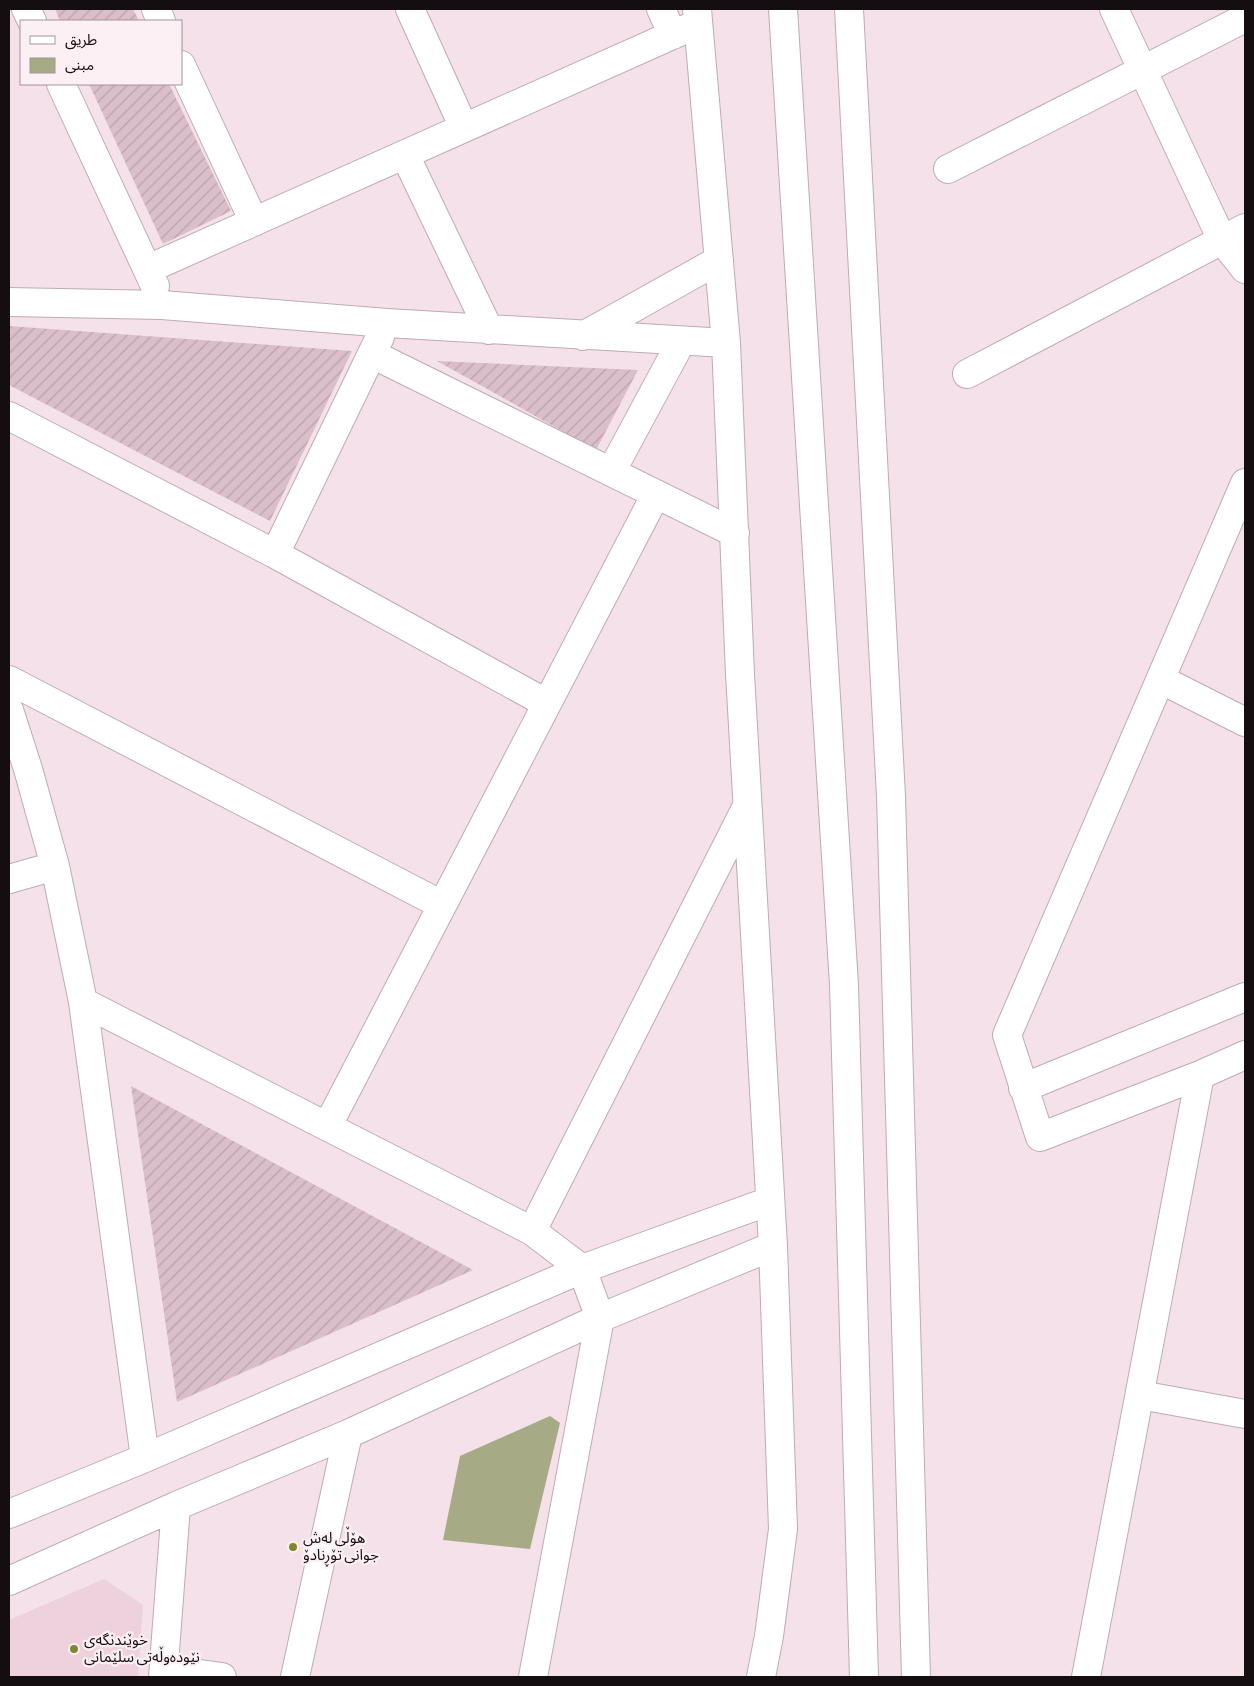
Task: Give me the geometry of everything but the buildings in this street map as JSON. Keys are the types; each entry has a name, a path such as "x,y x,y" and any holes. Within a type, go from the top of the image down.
{"street":[{"path":"410,9 464,128"},
{"path":"661,9 689,23"},
{"path":"783,9 844,985 864,1677"},
{"path":"849,9 891,796 916,1677"},
{"path":"1114,9 1143,70 1233,234 1245,269"},
{"path":"948,169 1245,18"},
{"path":"148,269 405,155 689,23"},
{"path":"689,23 719,260 726,344 740,674 773,1246 783,1530 769,1636 761,1677"},
{"path":"182,67 254,222"},
{"path":"61,85 148,269 162,305"},
{"path":"405,155 489,330"},
{"path":"967,374 1233,234"},
{"path":"583,336 719,260"},
{"path":"9,302 162,305 387,323 726,344"},
{"path":"275,554 387,323"},
{"path":"611,472 681,342"},
{"path":"372,354 735,533"},
{"path":"9,416 275,554 546,703"},
{"path":"1245,484 1162,680 1007,1035 1040,1137 1200,1075 1245,1055"},
{"path":"328,1125 656,494"},
{"path":"9,680 442,905"},
{"path":"1162,680 1245,722"},
{"path":"9,710 28,769 55,866 83,1002 145,1458"},
{"path":"532,1231 747,805"},
{"path":"9,879 55,866"},
{"path":"1023,1088 1245,997"},
{"path":"83,1002 328,1125 532,1231 582,1269 600,1318 533,1677"},
{"path":"1086,1677 1200,1075"},
{"path":"9,1514 145,1458 582,1269 770,1201"},
{"path":"9,1581 176,1506 348,1434 600,1318 773,1246"},
{"path":"1140,1395 1245,1414"},
{"path":"296,1677 348,1434"},
{"path":"176,1506 164,1673 222,1677"}],"shaded area":[{"path":"55,9 133,9 138,20 60,20"},
{"path":"89,85 169,85 231,211 163,244"},
{"path":"9,326 352,351 270,521 9,385"},
{"path":"437,361 638,370 596,450"},
{"path":"131,1086 473,1270 177,1402"},
{"name":"خوێندنگەی نێوده‌وڵه‌تی سلێمانی","path":"104,1579 143,1605 138,1677 9,1677 9,1620"}],"place":[{"name":"ھۆڵی لەش جوانی تۆڕنادۆ","path":"293,1547"},
{"name":"خوێندنگەی نێوده‌وڵه‌تی سلێمانی","path":"74,1649"}]}
